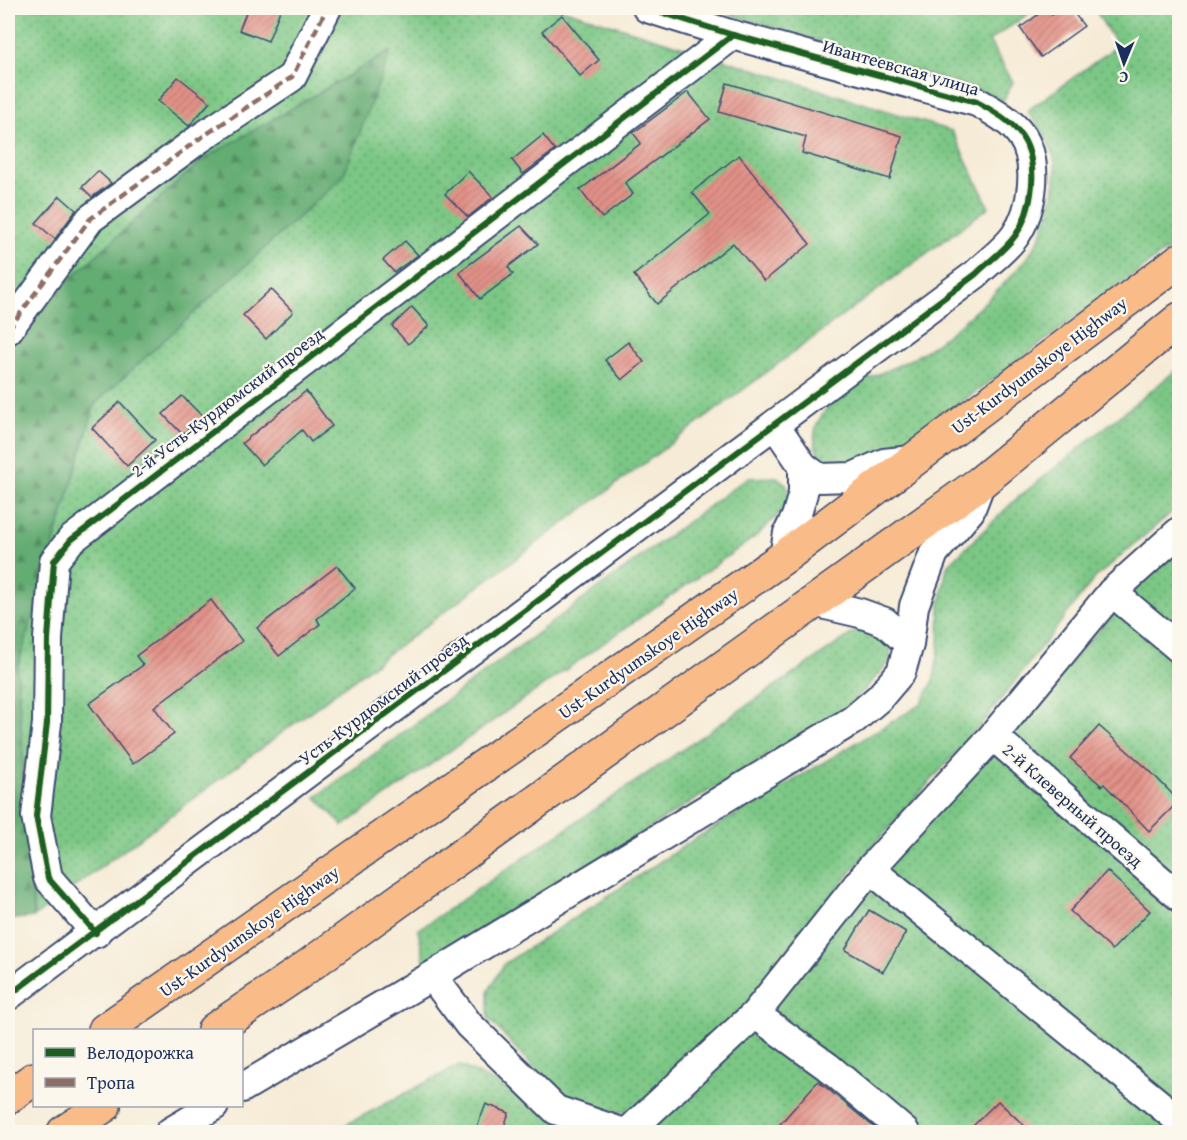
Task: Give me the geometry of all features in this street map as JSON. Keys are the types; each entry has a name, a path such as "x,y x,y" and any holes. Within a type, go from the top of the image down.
{"main road":[{"name":"Ust-Kurdyumskoye Highway","path":"106,1029 264,922 784,557 1179,260"},
{"path":"215,1029 297,974 981,482 1179,319"},
{"path":"8,1097 33,1080"},
{"path":"64,1132 102,1107"}],"street":[{"path":"8,330 90,219 199,139 292,77 327,8"},
{"name":"Ивантеевская улица","path":"647,8 733,35 977,102 1002,116 1022,136 1032,164 1030,201 1015,236 976,274 775,425"},
{"name":"2-й Усть-Курдюмский проезд","path":"96,933 48,878 36,816 47,723 48,639 54,561 80,533 733,35"},
{"path":"775,425 803,466 819,478 853,477 884,463 912,460"},
{"name":"Усть-Курдюмский проезд","path":"8,996 96,933 775,425"},
{"path":"784,557 788,533 796,518 803,494 803,466"},
{"path":"243,1087 432,976 853,720 879,698 901,672 909,644 914,606 934,553 970,511 981,482"},
{"path":"628,1132 755,1014 870,869 993,736 1112,592 1179,531"},
{"path":"1112,592 1179,649"},
{"path":"813,602 860,613 885,622 909,644"},
{"name":"2-й Клеверный проезд","path":"993,736 1179,897"},
{"path":"870,869 1179,1121"},
{"path":"432,976 470,1025 560,1121 621,1132"},
{"path":"755,1014 828,1067 905,1132"},
{"path":"170,1132 212,1107"}],"green space":[{"path":"8,8 559,8 952,131 989,207 34,917 17,669 95,403 343,176 8,335"},
{"path":"710,8 1037,8 989,41 1013,82 1003,101 978,90"},
{"path":"1094,8 1179,8 1179,241 908,442 884,457 827,468 820,458 814,439 818,422 830,405 845,391 915,357 945,336 997,291 1035,246 1050,206 1055,182 1055,163 1044,135 1027,111 1117,46"},
{"path":"391,51 343,176 95,404 17,669 34,917 8,920 8,335 202,160"},
{"path":"1179,368 1179,506 1094,579 984,721 858,863 746,1007 634,1109 617,1113 566,1103 488,1018 488,992 504,964 693,840 920,705 933,682 939,650 940,605 947,566 1015,500"},
{"path":"777,477 787,485 790,504 755,537 343,826 316,797 747,478"},
{"path":"1179,550 1179,1132 647,1132 1134,591"},
{"path":"872,628 891,646 890,661 849,707 712,789 428,966 424,960 418,930 856,631"},
{"path":"459,1065 595,1132 332,1132"}],"building":[{"path":"248,8 281,8 268,41 239,30"},
{"path":"1047,8 1052,15 1063,8 1070,8 1084,26 1041,57 1020,28"},
{"path":"562,15 599,60 580,76 542,31"},
{"path":"178,77 210,102 189,126 158,101"},
{"path":"727,83 902,136 890,179 802,153 806,137 719,112"},
{"path":"688,92 710,119 625,183 633,194 602,218 580,190 641,143 633,133"},
{"path":"543,135 555,150 523,174 512,160"},
{"path":"739,155 810,244 764,281 733,243 657,304 634,275 710,214 692,192"},
{"path":"98,171 111,183 92,197 82,187"},
{"path":"468,171 493,197 468,217 445,194"},
{"path":"60,196 76,210 55,239 36,223"},
{"path":"521,226 538,244 508,267 513,274 480,299 459,272"},
{"path":"405,241 418,255 394,272 383,260"},
{"path":"271,289 293,312 266,339 243,315"},
{"path":"412,307 429,326 408,344 392,326"},
{"path":"628,342 644,362 622,380 605,360"},
{"path":"306,391 332,426 311,442 302,430 262,465 242,443"},
{"path":"182,396 204,418 182,434 163,414"},
{"path":"120,402 155,440 127,466 92,428"},
{"path":"337,566 355,588 317,619 320,624 279,656 257,628"},
{"path":"211,600 242,641 154,707 174,734 133,764 89,704 143,665 136,656"},
{"path":"1099,726 1149,770 1179,801 1149,831 1104,784 1102,786 1070,758"},
{"path":"1107,871 1150,911 1112,950 1070,911"},
{"path":"869,910 906,932 883,972 845,950"},
{"path":"818,1081 880,1132 773,1132"},
{"path":"998,1101 1031,1132 967,1132"},
{"path":"486,1104 509,1113 502,1132 475,1132"}],"marked path":[{"path":"8,330 90,219 199,139 292,77 327,8"}],"cycle path":[{"path":"8,996 976,274 1015,236 1030,200 1031,159 1021,135 995,112 977,102 733,35 647,8"},
{"path":"96,933 48,878 36,816 47,723 48,639 54,561 71,540 733,35"}]}
